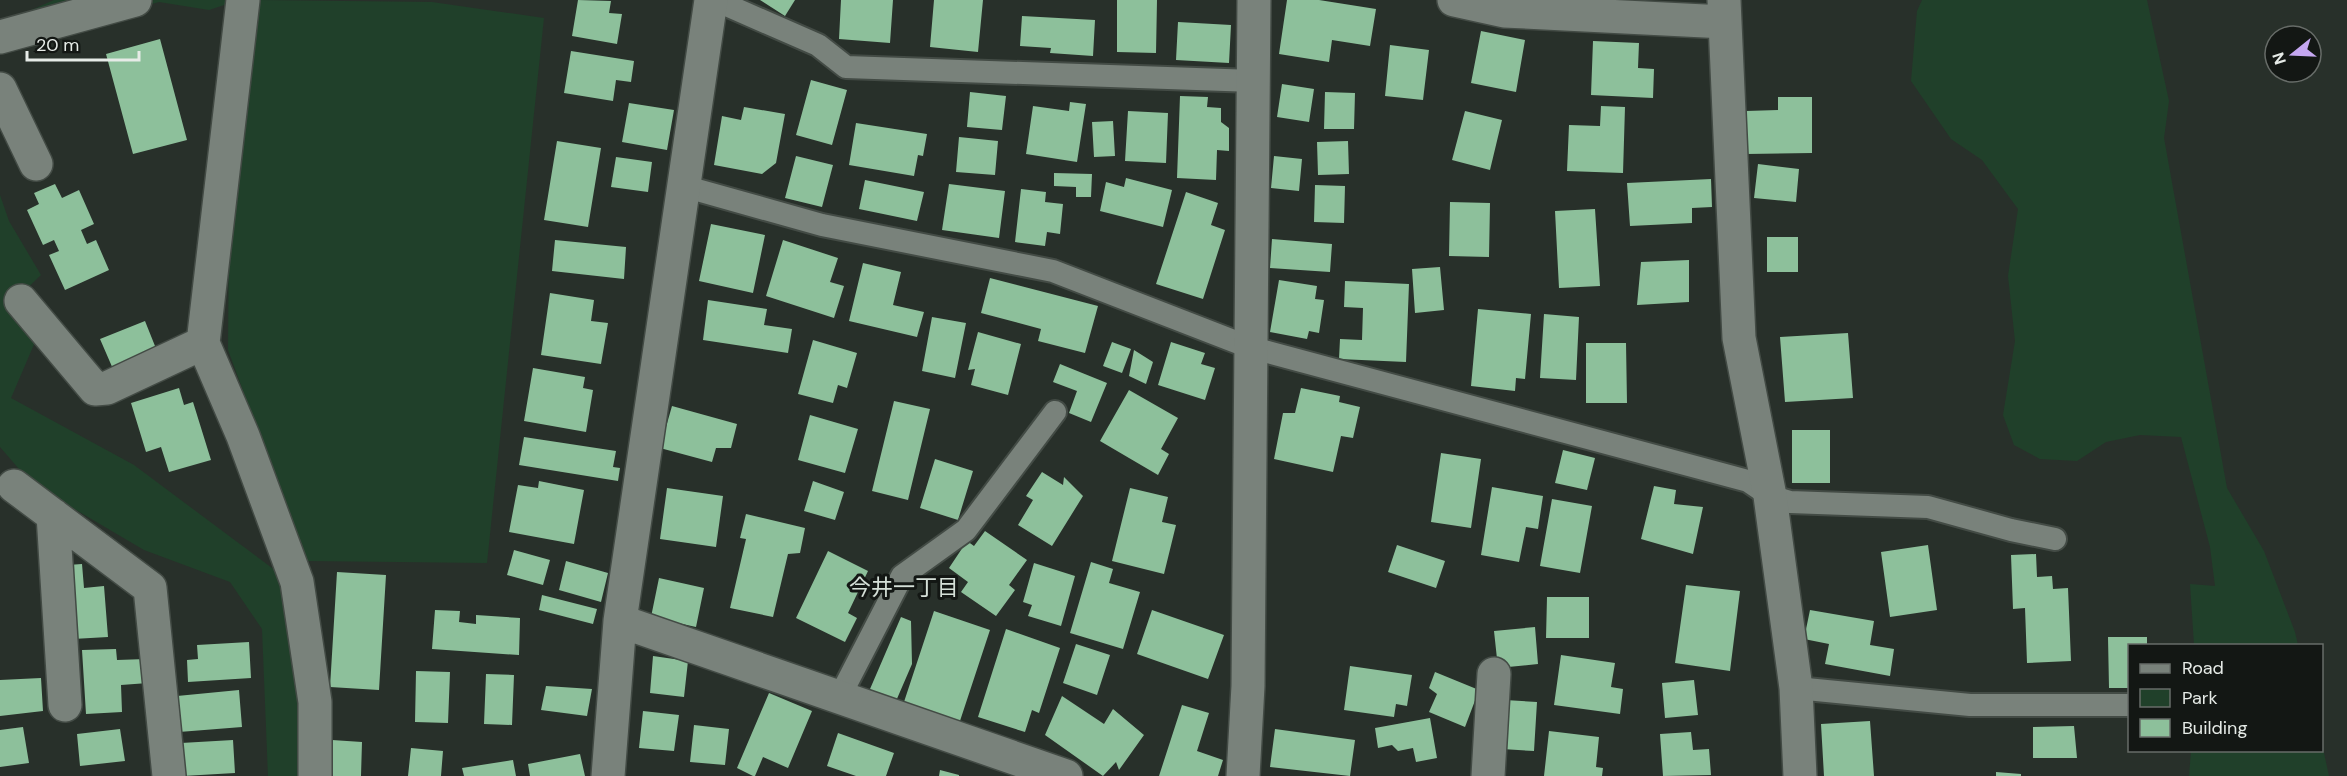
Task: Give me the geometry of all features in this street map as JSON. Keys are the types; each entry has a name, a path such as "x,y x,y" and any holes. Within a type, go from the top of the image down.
{"street":[{"path":"0,37 135,0"},
{"path":"243,0 203,343 243,436 297,582 315,702 315,776"},
{"path":"608,776 620,621 711,0"},
{"path":"1243,776 1248,686 1249,347 1254,0"},
{"path":"1454,0 1504,10 1724,11 1739,338 1770,496 1796,688 1800,776"},
{"path":"0,89 36,164"},
{"path":"21,301 95,389 107,388 203,343"},
{"path":"14,486 150,588 169,776"},
{"path":"53,515 65,705"},
{"path":"620,621 1066,776"},
{"path":"1488,776 1494,674"}],"lane":[{"path":"716,0 818,45 846,67 1254,81"},
{"path":"683,186 822,225 1053,271 1249,347 1748,482 1770,496 1790,502 1928,507 2011,530 2055,539"},
{"path":"840,698 902,576 966,530 1055,412"},
{"path":"1796,688 1971,705 2128,705"}],"green space":[{"path":"54,0 239,0 209,10 159,2 67,28 29,11"},
{"path":"257,0 432,2 544,18 487,563 306,561 228,350 230,112"},
{"path":"1922,0 2147,0 2169,101 2164,138 2227,488 2264,551 2298,644 2194,644 2190,584 2215,586 2210,547 2181,437 2140,435 2106,442 2077,461 2040,459 2014,445 2003,415 2015,341 2008,276 2018,209 1982,160 1951,139 1911,81 1917,11"},
{"path":"0,195 9,221 41,275 14,301 35,342 11,398 134,465 284,577 308,776 268,776 262,629 230,582 144,550 32,484 0,447"},
{"path":"2323,749 2329,776 2189,776 2191,752 2323,752"}],"building":[{"path":"578,0 611,1 609,13 622,14 617,44 572,36"},
{"path":"760,0 795,0 785,16"},
{"path":"841,0 893,0 890,43 839,39"},
{"path":"934,0 983,0 978,52 930,47"},
{"path":"1117,0 1157,0 1156,53 1117,52"},
{"path":"1287,0 1319,0 1376,9 1370,46 1332,40 1329,62 1279,54"},
{"path":"1022,16 1095,20 1093,56 1050,53 1051,48 1020,46"},
{"path":"1178,22 1231,25 1229,63 1176,60"},
{"path":"1481,31 1525,40 1516,92 1471,83"},
{"path":"160,39 187,140 133,154 106,54"},
{"path":"1593,41 1639,43 1638,68 1654,69 1653,98 1591,95"},
{"path":"1390,45 1429,50 1423,100 1385,96"},
{"path":"571,51 634,61 631,82 616,80 613,101 564,93"},
{"path":"811,80 847,90 832,145 796,135"},
{"path":"1282,84 1314,89 1309,122 1277,117"},
{"path":"970,92 1006,96 1002,130 967,127"},
{"path":"1325,92 1355,93 1354,129 1324,129"},
{"path":"1180,96 1208,97 1207,107 1221,108 1221,122 1229,128 1229,151 1217,150 1216,180 1177,178"},
{"path":"1778,97 1812,97 1812,153 1746,154 1746,111 1778,110"},
{"path":"1070,102 1086,104 1077,162 1026,154 1033,106 1069,111"},
{"path":"629,103 674,110 667,150 622,142"},
{"path":"1601,106 1625,107 1623,173 1567,171 1569,125 1600,126"},
{"path":"744,107 785,114 776,163 762,174 714,165 722,116 741,120"},
{"path":"1128,111 1168,113 1166,163 1125,161"},
{"path":"1465,111 1502,120 1490,170 1452,160"},
{"path":"1113,121 1115,156 1094,157 1092,122"},
{"path":"856,123 927,134 923,156 918,155 914,176 849,165"},
{"path":"959,137 998,141 995,175 956,172"},
{"path":"557,141 601,148 588,227 544,220"},
{"path":"1348,141 1349,174 1318,175 1317,142"},
{"path":"796,156 833,165 822,207 785,198"},
{"path":"1274,156 1302,159 1299,191 1271,188"},
{"path":"616,157 652,162 648,192 611,187"},
{"path":"1758,164 1799,169 1796,202 1754,198"},
{"path":"1054,173 1092,174 1091,197 1076,197 1076,187 1054,186"},
{"path":"1126,178 1172,190 1163,227 1100,211 1106,182 1124,187"},
{"path":"1711,179 1712,207 1692,208 1692,223 1630,226 1627,183"},
{"path":"865,180 924,192 917,221 859,209"},
{"path":"55,184 62,198 79,190 94,224 81,230 87,244 96,240 109,270 65,290 49,255 59,251 54,240 43,245 27,210 39,204 34,193"},
{"path":"949,184 1005,191 999,238 942,230"},
{"path":"1315,185 1345,186 1344,223 1314,222"},
{"path":"1021,189 1046,192 1045,202 1063,204 1060,234 1047,232 1045,246 1015,242"},
{"path":"1186,192 1218,203 1211,225 1225,230 1203,299 1156,284"},
{"path":"1450,202 1490,203 1489,257 1449,256"},
{"path":"1595,209 1600,286 1559,288 1555,211"},
{"path":"711,224 765,235 753,293 699,281"},
{"path":"1767,237 1798,237 1798,272 1767,272"},
{"path":"1272,239 1332,244 1330,272 1270,268"},
{"path":"555,240 626,247 624,279 552,271"},
{"path":"783,240 838,258 830,282 844,286 834,318 766,296"},
{"path":"1689,260 1689,302 1637,305 1641,262"},
{"path":"863,263 901,272 893,305 924,312 917,337 849,321"},
{"path":"1440,267 1444,310 1415,313 1412,269"},
{"path":"990,278 1098,306 1085,353 1038,341 1041,329 981,313"},
{"path":"1279,280 1317,286 1315,299 1324,300 1319,333 1309,331 1307,339 1270,332"},
{"path":"1345,281 1409,284 1406,362 1339,359 1340,339 1362,340 1363,308 1344,307"},
{"path":"550,293 594,300 591,321 608,323 601,364 541,355"},
{"path":"708,300 767,309 764,325 792,329 788,353 703,340"},
{"path":"1478,309 1531,314 1525,379 1516,378 1515,391 1471,386"},
{"path":"1544,314 1579,317 1576,380 1540,378"},
{"path":"932,317 966,323 955,378 922,371"},
{"path":"145,321 157,351 113,369 100,339"},
{"path":"978,332 1021,344 1008,395 971,385 975,369 968,370"},
{"path":"1848,333 1853,398 1785,402 1780,337"},
{"path":"813,340 857,353 847,388 838,385 833,403 798,394"},
{"path":"1112,342 1131,349 1122,373 1103,366"},
{"path":"1171,342 1205,353 1201,364 1215,368 1205,400 1158,385"},
{"path":"1586,343 1626,343 1627,403 1586,403"},
{"path":"1134,350 1153,362 1146,384 1129,376"},
{"path":"1060,364 1107,383 1091,422 1069,413 1077,391 1053,382"},
{"path":"533,368 585,377 583,388 593,390 586,432 524,421"},
{"path":"179,388 184,405 193,402 211,460 169,472 161,447 146,452 131,403"},
{"path":"1301,388 1340,396 1339,402 1360,407 1353,438 1341,436 1333,472 1274,459 1283,413 1295,413"},
{"path":"1129,390 1178,418 1161,449 1169,454 1158,475 1100,441"},
{"path":"894,401 930,409 908,500 872,491"},
{"path":"672,406 737,424 731,448 716,448 712,462 660,448"},
{"path":"810,415 858,429 845,473 798,460"},
{"path":"1792,430 1830,430 1830,483 1792,483"},
{"path":"524,437 616,451 613,467 620,468 618,481 519,465"},
{"path":"1563,450 1595,458 1587,490 1555,483"},
{"path":"1441,453 1481,459 1471,528 1431,522"},
{"path":"935,459 973,471 958,520 920,508"},
{"path":"1042,472 1063,485 1064,477 1083,496 1052,546 1018,525 1033,500 1026,496"},
{"path":"539,481 584,490 574,544 509,532 518,485 538,488"},
{"path":"813,481 844,492 835,520 804,511"},
{"path":"1654,486 1676,490 1674,504 1703,507 1693,554 1641,539"},
{"path":"1492,487 1543,496 1538,529 1526,527 1519,562 1481,555"},
{"path":"667,488 723,496 716,547 660,539"},
{"path":"1130,488 1168,497 1162,522 1176,525 1164,574 1112,561"},
{"path":"1552,499 1592,506 1580,573 1540,566"},
{"path":"746,514 805,528 800,553 788,554 773,617 730,608 746,539 740,538"},
{"path":"985,531 1027,560 1009,585 1015,590 996,616 961,592 968,582 949,568 967,541 974,546"},
{"path":"1397,545 1445,561 1436,588 1388,572"},
{"path":"1928,545 1937,610 1890,617 1881,552"},
{"path":"514,550 550,560 543,585 507,575"},
{"path":"828,551 868,571 848,613 857,618 845,642 796,618"},
{"path":"2036,554 2037,577 2052,576 2053,589 2068,588 2071,661 2027,663 2025,608 2013,609 2011,555"},
{"path":"566,561 608,573 601,602 559,590"},
{"path":"1091,562 1113,569 1109,583 1140,592 1123,649 1070,633"},
{"path":"1034,563 1075,576 1061,626 1028,616 1032,605 1023,602"},
{"path":"82,564 84,588 104,586 108,637 73,639 68,565"},
{"path":"337,572 386,575 379,690 330,687"},
{"path":"659,578 704,588 696,627 651,617"},
{"path":"1686,585 1740,591 1730,671 1675,663"},
{"path":"542,595 597,609 593,624 539,610"},
{"path":"1547,597 1589,597 1589,638 1546,638"},
{"path":"435,610 460,611 459,622 476,624 476,615 520,618 519,655 432,649"},
{"path":"1152,610 1224,635 1208,679 1137,654"},
{"path":"1810,610 1874,621 1870,645 1894,649 1890,676 1825,664 1829,644 1804,639"},
{"path":"934,611 990,630 957,730 901,711"},
{"path":"901,617 911,621 912,664 893,708 867,696"},
{"path":"1535,627 1538,664 1498,668 1494,631"},
{"path":"1006,629 1060,648 1039,713 1032,710 1025,732 978,717"},
{"path":"2108,637 2147,637 2147,644 2128,644 2128,688 2109,688"},
{"path":"249,642 251,678 188,682 187,660 198,659 197,645"},
{"path":"1076,644 1110,655 1097,695 1063,683"},
{"path":"116,649 117,660 146,659 148,683 121,685 122,712 86,714 82,650"},
{"path":"1561,655 1615,663 1611,687 1623,689 1620,714 1554,705"},
{"path":"653,656 688,661 684,697 650,693"},
{"path":"1350,666 1412,675 1407,706 1396,704 1394,717 1344,710"},
{"path":"416,671 450,672 448,723 415,722"},
{"path":"1435,672 1479,690 1465,727 1429,712 1437,694 1429,688"},
{"path":"486,674 514,675 512,725 484,724"},
{"path":"41,678 43,711 0,716 0,680"},
{"path":"1694,680 1698,715 1665,718 1662,683"},
{"path":"546,686 592,689 587,716 541,710"},
{"path":"239,690 242,727 179,732 177,696"},
{"path":"769,693 812,711 788,768 763,757 753,776 737,768"},
{"path":"1062,696 1104,724 1113,709 1144,735 1119,770 1116,762 1103,776 1045,735"},
{"path":"1505,700 1537,702 1534,751 1502,749"},
{"path":"1182,705 1209,713 1197,751 1223,760 1218,776 1159,776"},
{"path":"643,711 679,715 674,751 639,748"},
{"path":"1430,718 1437,758 1416,762 1413,748 1398,751 1392,745 1378,748 1375,728"},
{"path":"1870,721 1874,776 1824,776 1821,724"},
{"path":"694,725 729,729 725,765 690,762"},
{"path":"2074,726 2077,758 2033,758 2033,727"},
{"path":"23,727 29,763 0,767 0,730"},
{"path":"120,729 125,761 80,766 77,734"},
{"path":"1275,729 1355,740 1350,776 1270,767"},
{"path":"1549,731 1599,737 1596,767 1603,768 1602,776 1544,776"},
{"path":"1691,732 1693,750 1709,749 1711,775 1663,776 1660,734"},
{"path":"838,733 894,753 886,776 856,776 827,766"},
{"path":"233,740 235,773 183,776 181,743"},
{"path":"332,740 362,742 361,776 330,776"},
{"path":"411,748 443,751 441,776 408,776"},
{"path":"580,754 585,776 530,776 528,764"},
{"path":"513,760 516,776 464,776 462,768"},
{"path":"940,770 959,775 959,776 939,776"},
{"path":"1996,772 2021,774 2021,776 1996,776"}],"district":[{"name":"今井一丁目","path":"904,587"}]}
